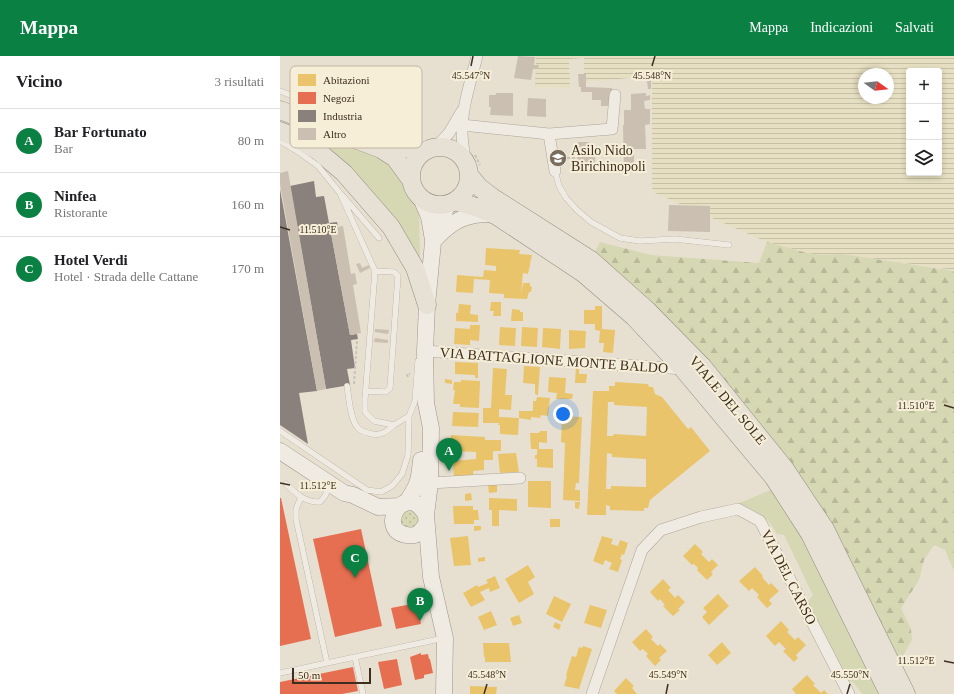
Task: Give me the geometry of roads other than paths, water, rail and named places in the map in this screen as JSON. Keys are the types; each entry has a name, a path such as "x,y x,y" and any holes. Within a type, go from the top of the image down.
{"main road":[{"name":"VIALE DEL SOLE","path":"280,101 290,105"},
{"path":"280,110 290,114"},
{"path":"280,131 290,135"},
{"path":"313,148 344,173 391,227 415,268 427,305"},
{"path":"378,148 395,158 411,180 416,193 429,203 434,204 452,203 464,193 469,182 472,164"},
{"name":"VIALE DEL SOLE","path":"422,148 429,150 450,148 456,150 472,164 479,187 492,197 591,260 648,310 702,366 785,469 825,529 906,694"},
{"path":"411,180 412,168 417,158 429,150"},
{"name":"VIALE DEL SOLE","path":"452,203 476,207 494,214 583,273 634,317 683,369 774,478 810,534 889,694"}],"street":[{"path":"472,164 462,133 462,125 477,56"},
{"path":"462,125 549,134 612,129 615,95"},
{"path":"429,150 449,133 465,106"},
{"path":"549,134 555,171"},
{"path":"421,198 429,217 433,242"},
{"path":"444,694 445,638 431,577 426,519 430,483 431,428 426,403 425,352 427,305 433,242 440,221 452,203"},
{"path":"433,242 446,228 462,218 479,213 494,214"},
{"name":"VIA BATTAGLIONE MONTE BALDO","path":"425,352 683,369"},
{"path":"426,403 422,427 420,477 417,486 403,504 395,511 393,518 398,530 419,554 431,577"},
{"path":"280,451 337,489 351,501 398,530 412,536 421,532 426,519 422,507 414,503 378,507 337,489"},
{"path":"430,483 520,478"},
{"name":"VIA DEL CARSO","path":"592,694 642,550 661,530 701,517 738,509 760,521 849,694"}],"lane":[{"path":"280,91 290,95"},
{"path":"280,141 290,146"},
{"path":"293,148 318,166 380,238"},
{"path":"555,171 559,186 566,198 577,210 591,222 620,238 640,241 675,239 729,245"},
{"path":"340,193 375,271 365,391 365,412 374,421 394,425"},
{"path":"365,391 386,392 390,388 398,276 394,272 375,271"},
{"path":"280,431 367,490 381,492 392,486 402,474 408,455 409,416 415,401 418,359 421,353 425,352"},
{"path":"347,386 352,418 358,429 378,435 387,431 409,416"},
{"path":"286,484 301,497 311,503 320,502 325,496 337,489"},
{"path":"301,497 296,509 296,519 327,663"},
{"path":"280,673 445,638"},
{"path":"355,657 362,694"}],"place":[{"name":"Asilo Nido Birichinopoli","path":"558,158"},
{"name":"Bar Fortunato","path":"449,471"},
{"name":"Hotel Verdi","path":"355,578"},
{"name":"Ninfea","path":"420,621"}]}
